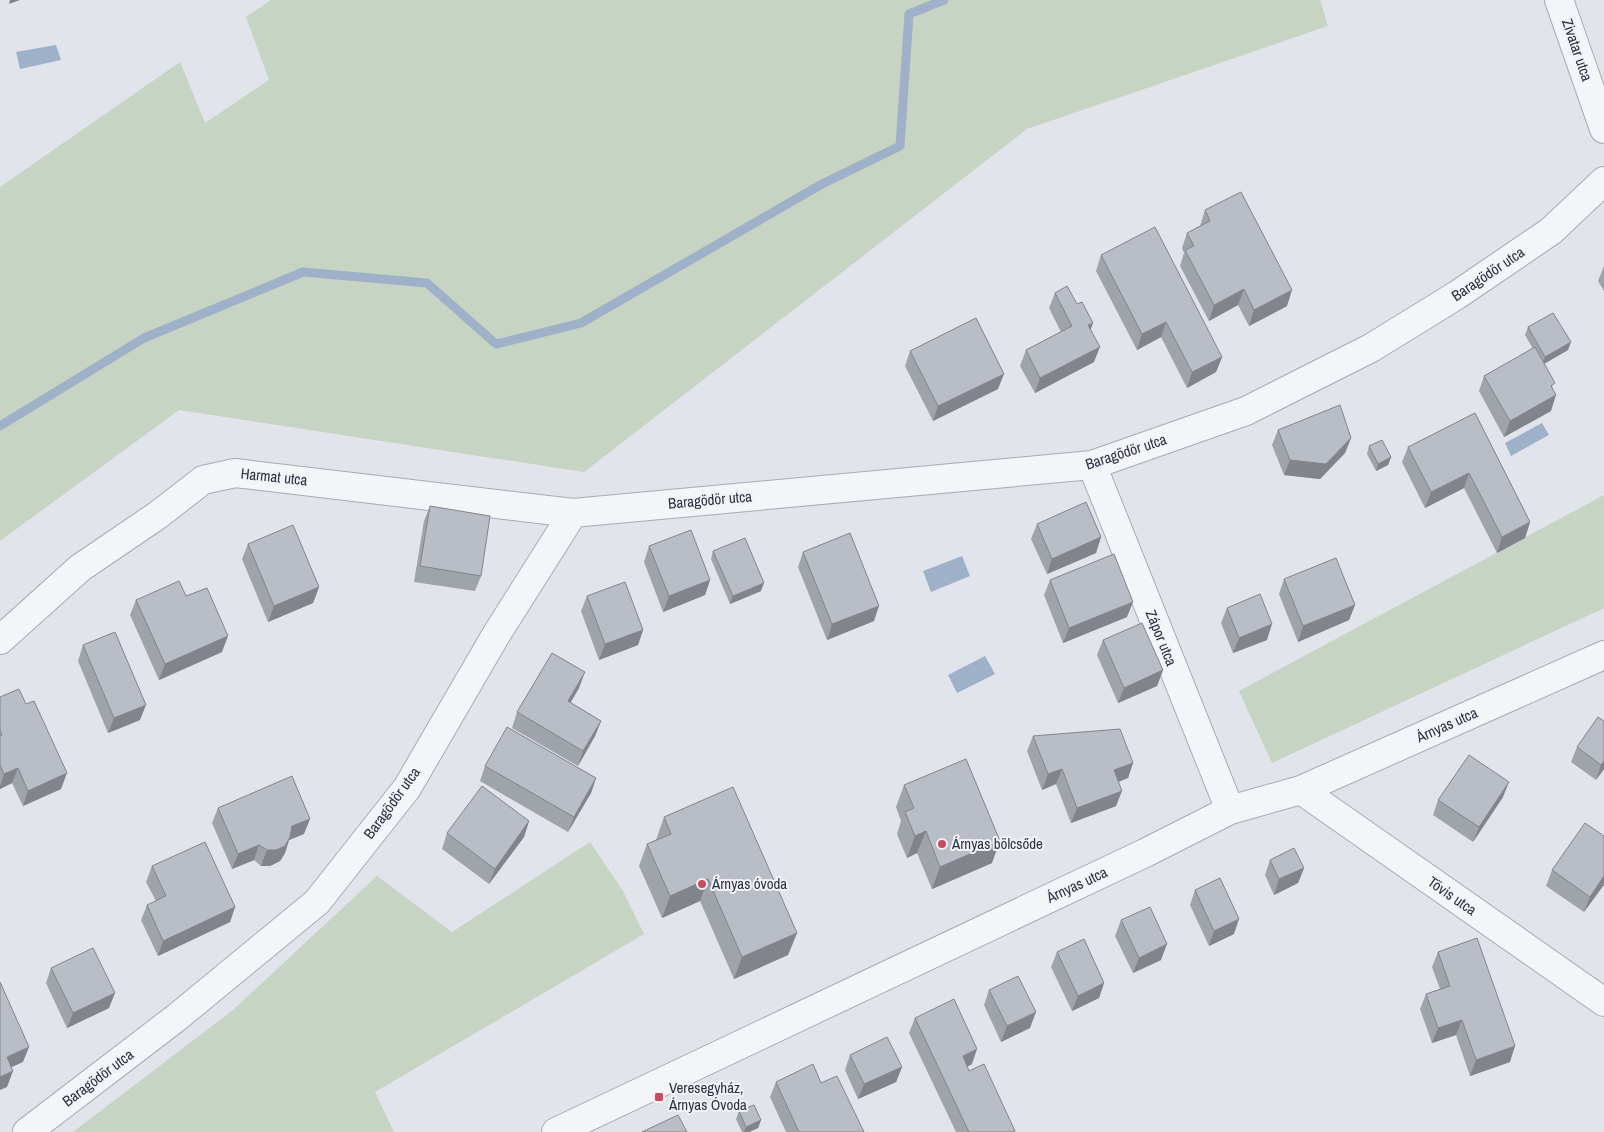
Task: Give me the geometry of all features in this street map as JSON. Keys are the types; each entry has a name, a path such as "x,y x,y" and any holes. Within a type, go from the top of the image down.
{"street":[{"name":"Zivatar utca","path":"1560,0 1604,129"},
{"name":"Baragödör utca","path":"27,1132 176,1018 317,902 407,788 496,635 573,513 1092,466 1246,411 1371,348 1457,295 1550,231 1604,181"},
{"name":"Zápor utca","path":"1092,466 1230,810"},
{"name":"Harmat utca","path":"0,640 80,568 158,515 203,480 235,472 573,513"},
{"name":"Árnyas utca","path":"556,1132 1136,857 1230,810 1301,790 1604,655"},
{"name":"Tövis utca","path":"1301,790 1604,1002"}],"green space":[{"path":"271,0 1320,0 1328,26 1027,129 584,472 179,410 0,541 0,187 180,62 205,123 269,80 246,17"},
{"path":"1604,495 1604,608 1272,763 1239,691"},
{"path":"590,842 623,891 644,934 375,1092 394,1132 73,1132 233,1010 377,876 452,932"}],"water":[{"path":"56,45 61,60 20,69 16,52"},
{"path":"1542,423 1549,435 1511,456 1505,443"},
{"path":"962,556 970,576 931,592 923,571"},
{"path":"985,656 995,674 957,693 948,675"}],"building":[{"path":"1241,192 1292,290 1254,310 1244,289 1214,305 1185,250 1194,246 1187,233 1210,221 1205,210"},
{"path":"1155,227 1222,357 1192,372 1166,322 1142,334 1101,255"},
{"path":"1067,286 1077,304 1082,302 1093,323 1088,325 1100,347 1040,378 1026,350 1072,326 1055,293"},
{"path":"1553,313 1571,342 1545,357 1528,327"},
{"path":"976,318 1004,374 938,406 910,351"},
{"path":"1535,347 1555,383 1551,386 1556,395 1510,421 1484,376"},
{"path":"1340,405 1351,438 1326,464 1290,460 1278,430"},
{"path":"1475,413 1530,522 1502,537 1469,473 1431,492 1408,447"},
{"path":"1382,440 1391,457 1378,464 1369,446"},
{"path":"1086,502 1101,537 1052,559 1037,524"},
{"path":"430,506 490,516 481,576 420,566"},
{"path":"293,525 319,587 274,606 248,544"},
{"path":"691,530 710,580 669,596 649,546"},
{"path":"850,533 879,606 832,624 803,552"},
{"path":"745,538 764,583 733,596 713,551"},
{"path":"1114,554 1133,602 1069,628 1050,580"},
{"path":"1336,558 1355,605 1303,626 1284,579"},
{"path":"179,581 186,596 207,588 228,636 165,664 136,600"},
{"path":"625,582 643,630 605,644 587,596"},
{"path":"1260,594 1272,624 1239,638 1227,608"},
{"path":"1142,623 1163,670 1124,688 1103,640"},
{"path":"115,632 146,705 114,718 83,645"},
{"path":"552,653 585,672 568,701 601,721 583,751 517,712"},
{"path":"19,689 26,704 34,701 67,773 28,791 18,768 4,774 0,765 0,736 2,735 0,730 0,697"},
{"path":"1598,717 1604,721 1604,761 1601,765 1577,747"},
{"path":"507,727 596,778 574,817 485,766"},
{"path":"1120,729 1133,763 1114,770 1122,791 1077,808 1062,769 1048,774 1033,736"},
{"path":"1469,755 1509,782 1479,827 1438,800"},
{"name":"Árnyas bölcsőde","path":"966,759 1000,841 940,867 926,831 915,836 905,812 914,808 904,785"},
{"path":"292,776 310,819 292,826 290,837 285,846 276,850 267,850 259,845 238,854 218,808"},
{"path":"482,786 529,821 495,869 447,833"},
{"name":"Árnyas óvoda","path":"733,787 797,933 742,957 708,879 670,896 647,844 671,834 664,817"},
{"path":"1585,823 1604,836 1604,876 1590,897 1552,870"},
{"path":"205,842 235,907 163,941 147,905 166,896 152,866"},
{"path":"1294,848 1304,868 1279,879 1270,860"},
{"path":"1220,878 1239,919 1214,931 1195,890"},
{"path":"1150,907 1167,944 1139,958 1121,920"},
{"path":"1477,938 1515,1046 1476,1060 1462,1020 1438,1028 1426,994 1450,986 1438,952"},
{"path":"1084,939 1104,983 1078,996 1057,952"},
{"path":"93,948 115,993 73,1013 51,968"},
{"path":"1018,976 1036,1012 1007,1026 989,990"},
{"path":"0,982 29,1047 7,1057 13,1071 0,1077"},
{"path":"954,999 977,1049 963,1056 969,1071 984,1064 1015,1131 969,1132 915,1018"},
{"path":"887,1037 902,1067 864,1084 850,1055"},
{"path":"813,1064 821,1083 837,1076 864,1132 799,1132 776,1082"},
{"path":"754,1105 761,1120 746,1127 739,1111"},
{"path":"678,1115 687,1132 642,1132"}],"waterway":[{"path":"0,426 144,338 303,272 427,283 496,344 581,323 822,184 900,146 909,14 944,0"}],"place":[{"name":"Árnyas bölcsőde","path":"942,844"},
{"name":"Árnyas óvoda","path":"702,884"},
{"name":"Veresegyház, Árnyas Óvoda","path":"659,1097"}]}
